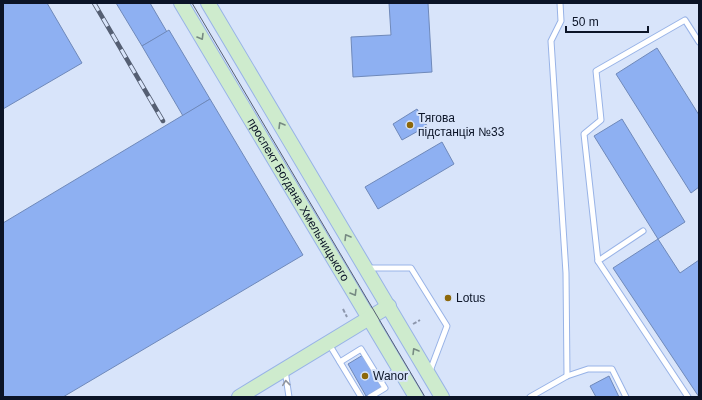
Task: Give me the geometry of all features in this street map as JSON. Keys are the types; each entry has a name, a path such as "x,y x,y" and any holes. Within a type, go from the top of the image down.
{"main road":[{"name":"проспект Богдана Хмельницького","path":"181,3 416,397"},
{"name":"проспект Богдана Хмельницького","path":"208,3 442,397"},
{"path":"239,397 389,306"}],"lane":[{"path":"560,3 561,21 551,41 566,273 567,376"},
{"path":"688,397 598,261 584,134 600,120 596,71 685,20 699,42"},
{"path":"598,261 643,231"},
{"path":"366,268 411,268 447,326 429,374"},
{"path":"328,343 361,397"},
{"path":"340,362 362,349 385,388 370,397"},
{"path":"285,369 289,397"},
{"path":"380,381 399,369"},
{"path":"530,397 567,376 588,369 612,369 626,397"}],"building":[{"path":"3,3 47,3 82,63 3,109"},
{"path":"116,3 150,3 167,32 142,46"},
{"path":"389,3 428,3 432,72 353,77 351,37 391,35"},
{"path":"169,30 210,99 183,116 142,46"},
{"path":"657,48 699,115 699,187 691,193 616,74"},
{"path":"210,99 303,255 63,397 3,397 3,223"},
{"name":"Тягова пiдстанцiя №33","path":"417,109 427,126 402,140 393,124"},
{"path":"622,119 685,222 658,239 594,136"},
{"path":"442,142 454,164 378,209 365,187"},
{"path":"658,239 680,273 699,260 699,397 613,268"},
{"name":"Wanor","path":"363,355 382,387 366,396 348,364"},
{"path":"609,376 619,397 596,397 590,386"}],"tram line":[{"path":"192,3 425,397"}],"railway":[{"path":"94,3 163,121"}],"place":[{"name":"Тягова пiдстанцiя №33","path":"410,125"},
{"name":"Lotus","path":"448,298"},
{"name":"Wanor","path":"365,376"}]}
